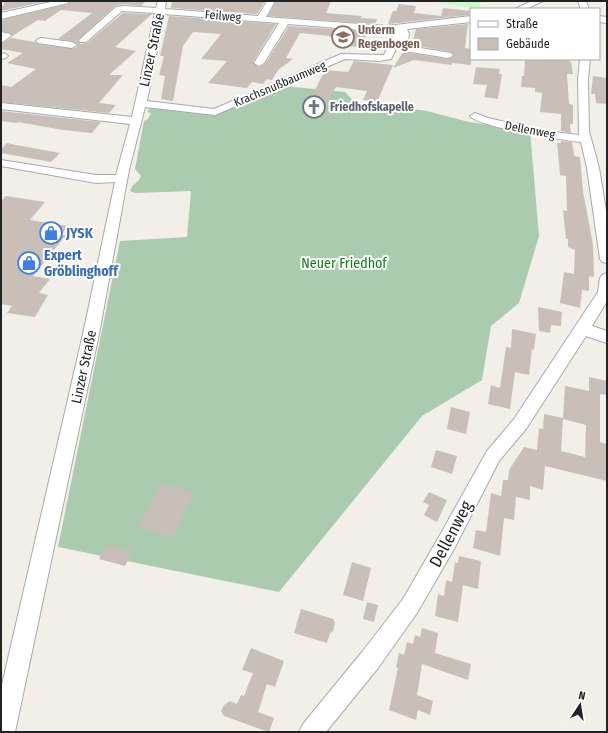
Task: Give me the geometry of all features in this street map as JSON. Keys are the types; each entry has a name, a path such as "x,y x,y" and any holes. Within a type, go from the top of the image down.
{"street":[{"path":"1,16 65,1"},
{"path":"260,19 271,1"},
{"path":"522,8 539,1"},
{"name":"Feilweg","path":"41,41 72,44 77,39 83,40 119,9 162,6 260,19 378,28 401,28"},
{"name":"Linzer Straße","path":"3,732 91,334 122,178 162,6"},
{"path":"448,55 405,48 402,46 405,34 401,28 470,19"},
{"path":"259,63 285,21"},
{"name":"Krachsnußbaumweg","path":"140,103 215,112 344,56 388,57 401,28"},
{"path":"1,35 7,36 1,40"},
{"path":"585,60 583,86 584,131 593,168 607,259"},
{"path":"1,106 136,121"},
{"name":"Dellenweg","path":"475,116 485,121 528,129 545,134 586,139"},
{"path":"1,163 96,179 122,178"},
{"name":"Dellenweg","path":"311,732 370,660 410,606 447,542 493,456 520,424 582,329 606,287"},
{"path":"582,329 607,337"}],"green space":[{"path":"439,1 484,1 480,3 481,8 439,3"},
{"name":"Neuer Friedhof","path":"284,86 345,92 355,102 427,111 469,122 530,131 539,236 519,303 491,326 482,380 422,416 279,592 58,547 120,241 187,237 191,191 135,193 130,191 132,186 141,176 135,169 144,121 148,119 151,113 147,112 150,107 215,115"}],"building":[{"path":"4,1 48,1 1,11 1,6 4,5"},
{"path":"70,1 146,1 141,6 124,4 115,6 78,40 80,44 87,43 123,13 152,14 115,47 136,51 109,75 123,75 99,103 116,105 109,113 1,102 1,85 11,87 36,69 7,63 23,53 1,49 1,44 11,38 73,49 78,46 78,44 72,41 58,39 92,13 61,10 45,21 38,20 12,36 10,33 1,31 1,20 68,4"},
{"path":"172,1 265,1 257,14 171,8"},
{"path":"276,1 331,1 326,13 362,16 361,18 377,19 375,24 268,16"},
{"path":"399,4 416,6 414,13 441,16 443,8 470,11 469,15 388,24 393,11 396,11"},
{"path":"169,16 276,24 253,62 258,67 265,64 289,26 373,32 372,36 366,35 365,40 361,39 359,47 336,45 337,43 334,43 336,37 300,33 286,58 293,59 278,70 272,80 267,79 263,84 252,82 247,88 208,83 227,61 201,59 221,34 193,32 183,46 173,101 161,99 165,76 159,75 164,56 160,56"},
{"path":"468,24 465,48 470,49 471,65 452,63 452,65 414,60 393,68 403,52 448,59 454,56 451,52 412,45 416,29"},
{"path":"525,60 569,60 571,62 573,74 567,74 569,104 573,105 573,124 570,124 571,133 561,131 561,114 540,112 542,93 535,92 535,88 521,87 522,76 524,76"},
{"path":"354,61 393,65 377,102 363,100 367,91 336,87 322,111 314,113 304,112 325,70 348,72"},
{"path":"476,67 500,69 499,74 502,74 498,99 484,97 487,85 473,84"},
{"path":"593,76 607,78 607,104 596,103 595,94 591,94"},
{"path":"1,111 101,122 92,133 63,130 18,122 1,121"},
{"path":"561,141 572,142 574,156 580,157 583,191 593,245 594,277 589,276 589,291 582,290 580,308 560,303 564,272 574,274 575,250 568,247 568,239 566,239 563,210 567,211 566,176 560,175 557,143 561,143"},
{"path":"7,143 60,153 51,162 1,153 1,149"},
{"path":"6,196 45,202 30,220 68,226 61,235 66,235 33,276 50,279 39,293 48,295 35,317 7,313 12,306 1,304 1,201"},
{"path":"538,307 562,312 561,326 551,325 550,333 539,331"},
{"path":"512,329 536,334 534,350 532,349 529,375 515,372 510,409 488,404 491,385 500,388 506,347 511,348"},
{"path":"589,377 607,381 607,395 600,394 600,442 607,444 607,481 545,466 543,490 530,486 530,500 516,497 514,520 504,518 500,556 473,548 476,530 486,532 491,493 501,496 503,480 508,480 509,470 524,447 537,450 539,428 543,429 544,414 563,418 565,386 589,391","holes":["563,419 586,425 585,457 561,451"]},
{"path":"451,407 470,412 466,434 447,429"},
{"path":"436,450 457,456 452,474 431,467"},
{"path":"161,483 194,492 173,537 138,527"},
{"path":"429,492 447,500 437,522 424,515 429,505 423,502"},
{"path":"106,545 132,552 125,566 99,559"},
{"path":"459,556 481,561 478,589 463,585 458,622 435,616 438,594 444,596 446,580 452,582 455,562 458,563"},
{"path":"352,562 371,568 363,601 343,595"},
{"path":"367,602 378,605 374,622 363,619"},
{"path":"301,609 333,619 335,623 333,631 330,633 327,643 294,633"},
{"path":"422,628 438,633 435,653 471,664 468,680 422,664 417,695 433,701 430,715 418,710 416,720 389,710 398,668 396,667 399,653 404,655 407,642 413,644 415,635 420,637"},
{"path":"251,648 284,661 275,687 267,684 258,712 274,718 269,732 224,716 221,711 224,705 230,701 237,704 241,695 244,696 253,673 242,670"}],"place":[{"name":"Unterm Regenbogen","path":"343,37"},
{"name":"Friedhofskapelle","path":"314,107"},
{"name":"JYSK","path":"51,233"},
{"name":"Expert Gröblinghoff","path":"29,263"}]}
